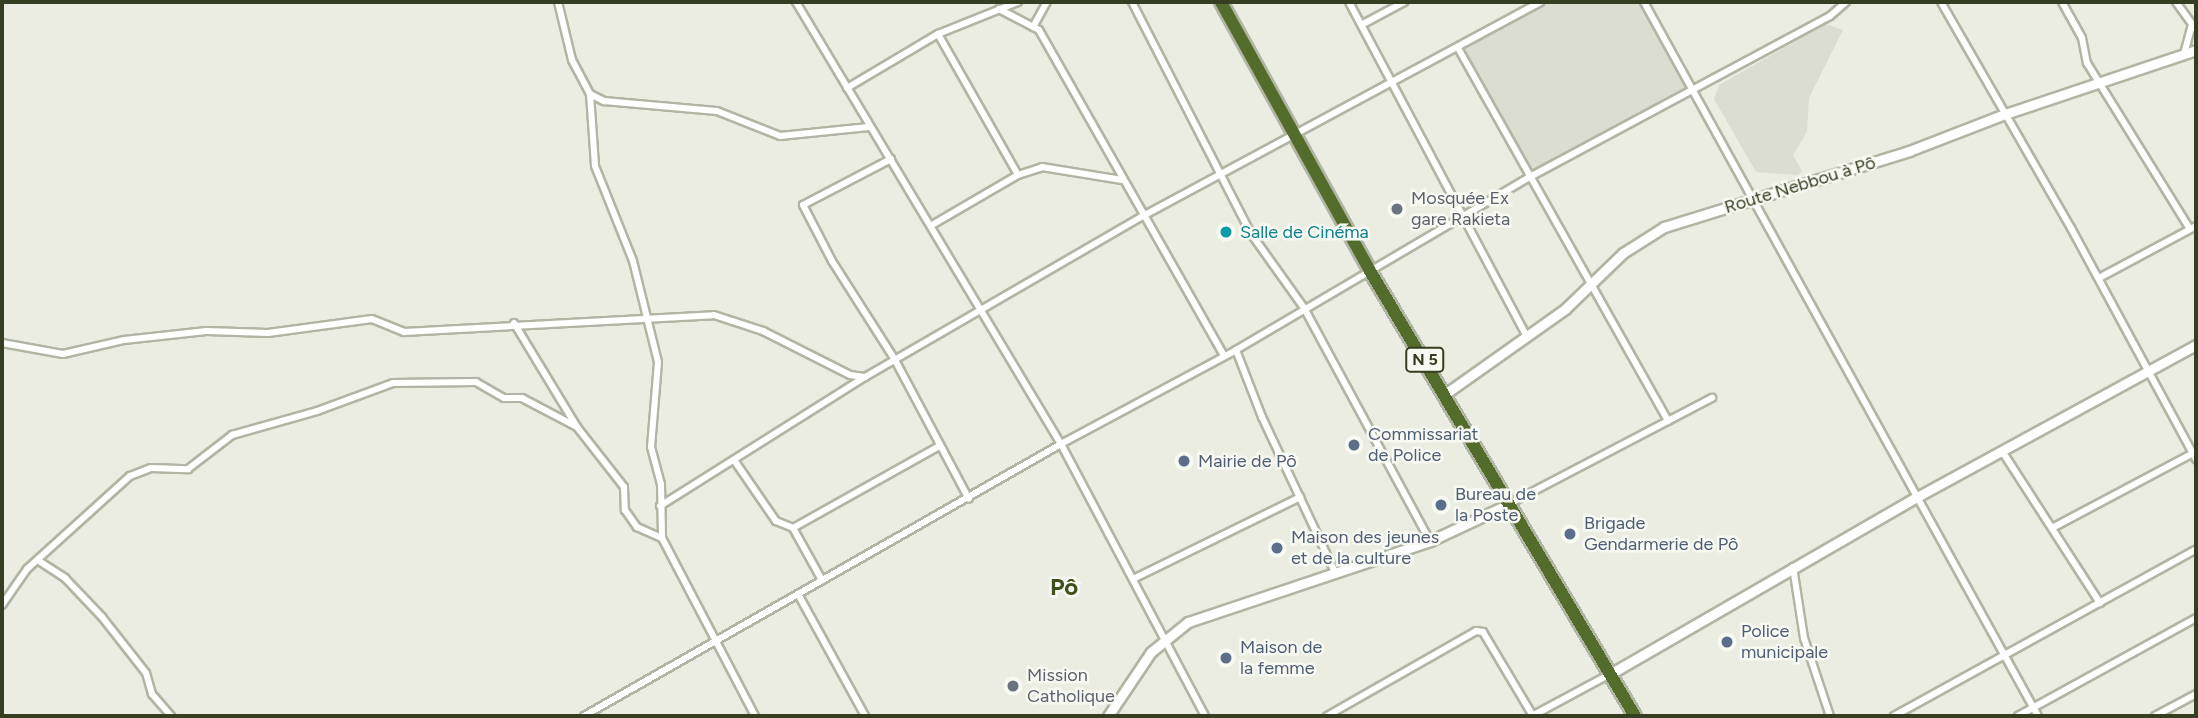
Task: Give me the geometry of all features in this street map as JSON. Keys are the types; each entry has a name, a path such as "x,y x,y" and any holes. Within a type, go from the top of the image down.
{"highway":[{"name":"N 5","path":"1221,2 1370,271 1511,503 1634,716"}],"main road":[{"name":"Route Nebbou à Pô","path":"1446,394 1565,309 1643,238 1752,200 1909,151 2005,114 2196,50"},
{"path":"1610,674 1793,566 2148,368 2196,345"},
{"path":"1108,716 1132,676 1165,638 1212,611 1430,541 1511,503"}],"street":[{"path":"558,2 572,60 590,94 595,166 633,261 658,362 651,447 661,484 662,538 755,716"},
{"path":"796,2 1061,444 1135,578 1205,716"},
{"path":"846,88 938,34 1018,2"},
{"path":"1033,27 1047,2"},
{"path":"1132,2 1222,172 1252,235 1304,309 1430,541"},
{"path":"1349,2 1467,218 1526,335"},
{"path":"1363,24 1404,2"},
{"path":"1519,2 1524,10"},
{"path":"660,506 865,377 1143,216 1293,132 1458,48 1540,2"},
{"path":"1644,2 2038,716"},
{"path":"584,716 969,499 1061,444 1236,351 1370,271 1467,218 1528,178 1694,92 1830,16 1846,2"},
{"path":"1941,2 2099,278 2195,456 2054,527"},
{"path":"2062,2 2082,38 2087,63 2193,228 2099,278"},
{"path":"2176,2 2194,29 2184,54"},
{"path":"1004,6 1033,27 1064,72 1122,180 1224,356"},
{"path":"938,34 1018,175"},
{"path":"1458,48 1528,178 1668,421"},
{"path":"590,94 604,101 717,111 780,136 869,127"},
{"path":"891,159 803,205 832,261 895,360 969,499"},
{"path":"932,225 1018,175 1042,167 1122,180"},
{"path":"2,343 63,354 124,340 207,331 268,332 372,319 404,332 514,323 714,315 763,331 850,375 865,377"},
{"path":"514,323 577,427 624,487 625,510 637,527 662,538"},
{"path":"1236,351 1335,572"},
{"path":"2,606 39,561 131,476 151,467 188,469 232,435 317,411 393,383 476,382 504,398 522,398 577,427"},
{"path":"1511,503 1712,398"},
{"path":"793,528 939,446"},
{"path":"2002,451 2054,527 2100,603"},
{"path":"734,460 776,521 793,528 822,580"},
{"path":"1135,578 1300,496"},
{"path":"1894,716 2196,549"},
{"path":"39,561 65,578 102,617 146,673 152,694 171,716"},
{"path":"1793,566 1804,638 1830,716"},
{"path":"798,594 865,716"},
{"path":"2018,716 2196,618"},
{"path":"1327,716 1476,631 1483,632 1532,716 1610,674"},
{"path":"2155,716 2194,695 2196,704"}],"shaded area":[{"path":"1548,2 1639,2 1687,89 1531,172 1464,48"},
{"path":"1826,24 1843,30 1809,98 1807,132 1793,155 1802,171 1798,175 1756,172 1714,99 1719,85"}],"place":[{"name":"Mosquée Ex gare Rakieta","path":"1397,209"},
{"name":"Salle de Cinéma","path":"1226,232"},
{"name":"Commissariat de Police","path":"1354,445"},
{"name":"Mairie de Pô","path":"1184,461"},
{"name":"Bureau de la Poste","path":"1441,505"},
{"name":"Brigade Gendarmerie de Pô","path":"1570,534"},
{"name":"Maison des jeunes et de la culture","path":"1277,548"},
{"name":"Police municipale","path":"1727,642"},
{"name":"Maison de la femme","path":"1226,658"},
{"name":"Mission Catholique","path":"1013,686"}],"district":[{"name":"Pô","path":"1064,587"}]}
